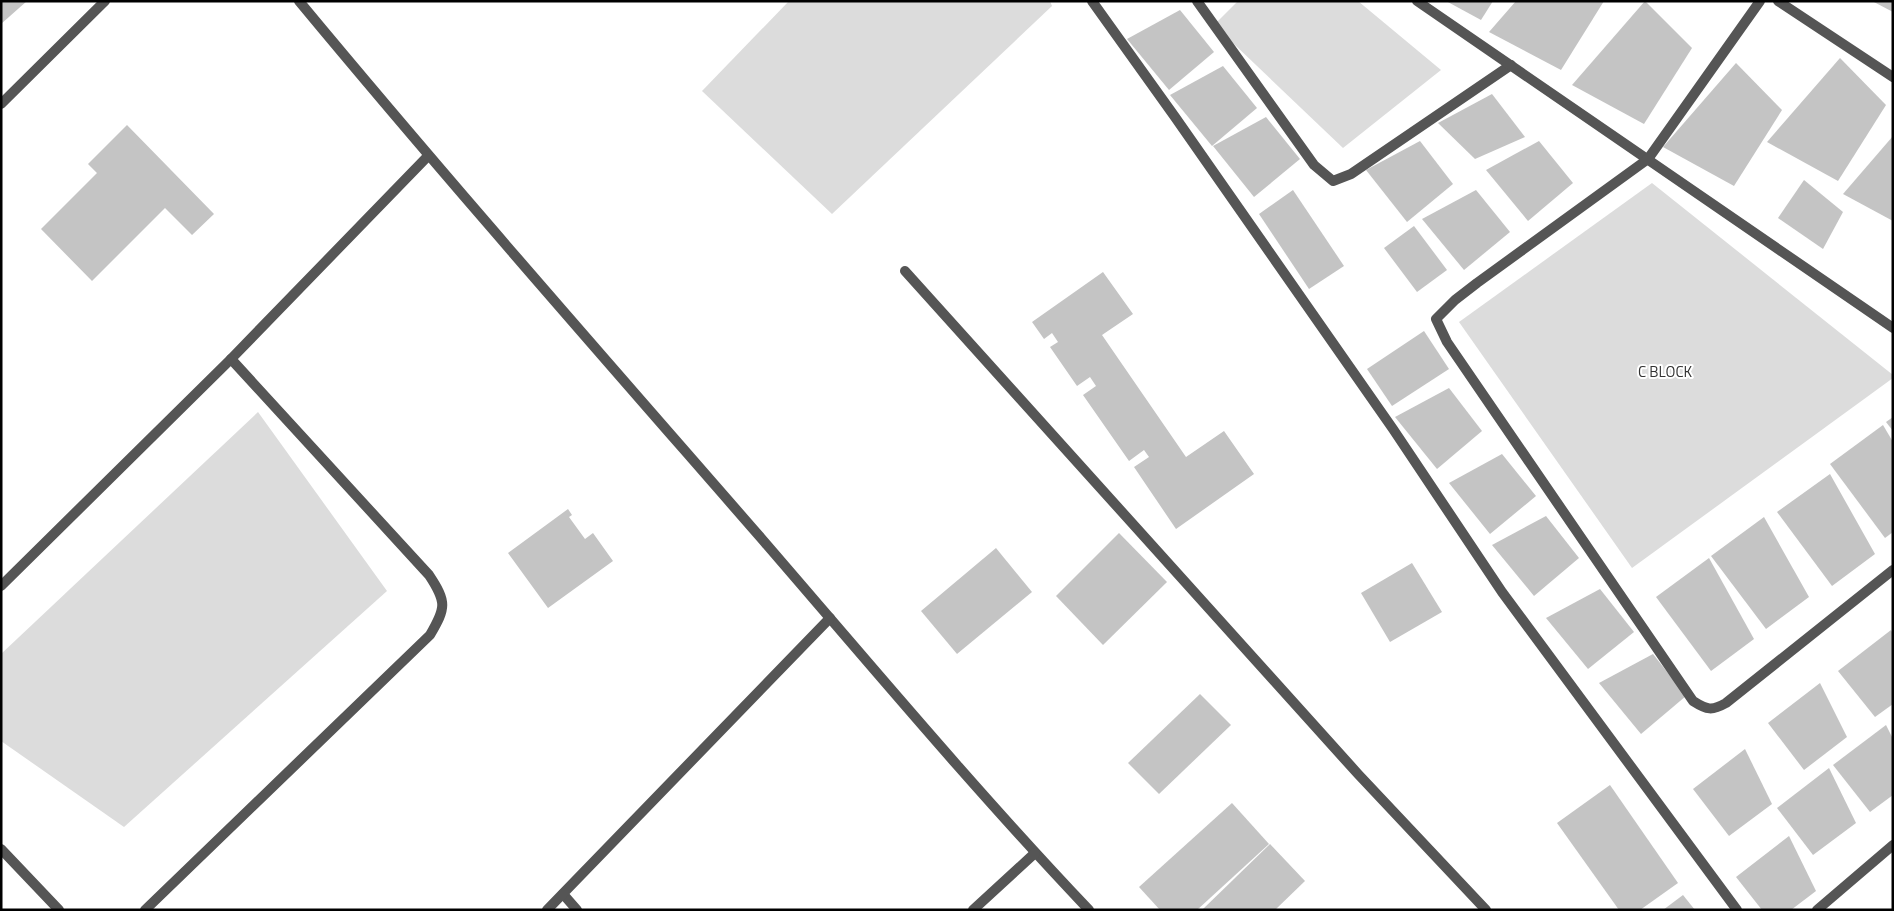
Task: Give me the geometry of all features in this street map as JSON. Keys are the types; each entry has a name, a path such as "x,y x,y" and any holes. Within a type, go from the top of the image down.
{"street":[{"path":"1,104 105,1"},
{"path":"299,1 428,156 1035,853 1089,910"},
{"path":"1092,1 1387,421 1502,592 1737,910"},
{"path":"1197,1 1314,165 1333,181 1351,174 1511,65"},
{"path":"1417,1 1893,328"},
{"path":"1760,1 1648,159 1455,300 1436,319 1447,342 1694,701 1703,707 1715,709 1726,703 1893,570"},
{"path":"1778,1 1893,77"},
{"path":"1,586 230,359 428,156"},
{"path":"905,271 1352,767 1486,910"},
{"path":"145,910 430,635 442,614 441,593 429,575 230,359"},
{"path":"547,910 830,618"},
{"path":"1817,910 1893,845"},
{"path":"1,849 59,910"},
{"path":"973,910 1035,853"},
{"path":"563,894 577,910"}],"green space":[{"path":"789,1 1050,1 1052,6 832,214 702,91"},
{"path":"1238,1 1358,1 1441,70 1343,148 1214,25"},
{"name":"C BLOCK","path":"1652,183 1893,375 1893,378 1632,568 1459,322"},
{"path":"258,412 387,591 124,827 1,741 1,654"}],"building":[{"path":"1,1 27,1 1,24"},
{"path":"1446,1 1493,1 1481,20"},
{"path":"1516,1 1604,1 1561,70 1489,32"},
{"path":"1645,1 1692,48 1644,124 1572,85"},
{"path":"1872,1 1893,1 1893,12"},
{"path":"1180,10 1214,52 1169,90 1127,39"},
{"path":"1840,58 1886,105 1838,181 1767,142"},
{"path":"1736,63 1782,110 1734,186 1663,147"},
{"path":"1223,66 1257,108 1212,146 1170,95"},
{"path":"1492,94 1525,137 1475,159 1438,123"},
{"path":"1266,117 1300,159 1254,197 1213,146"},
{"path":"127,125 214,214 192,235 165,208 92,281 41,229 97,173 88,164"},
{"path":"1893,136 1893,221 1843,194"},
{"path":"1420,141 1453,184 1407,222 1366,170"},
{"path":"1539,141 1573,183 1528,221 1486,170"},
{"path":"1804,180 1843,212 1823,249 1778,218"},
{"path":"1293,190 1344,266 1309,289 1259,214"},
{"path":"1476,190 1510,232 1464,270 1422,219"},
{"path":"1414,226 1447,270 1417,292 1384,248"},
{"path":"1103,272 1133,314 1102,335 1186,457 1224,431 1254,474 1176,529 1134,467 1149,457 1144,450 1129,461 1083,395 1096,386 1090,377 1077,386 1050,347 1058,342 1052,333 1044,339 1032,322"},
{"path":"1424,331 1449,369 1392,406 1367,369"},
{"path":"1449,388 1482,431 1437,469 1395,417"},
{"path":"1893,417 1893,431 1886,422"},
{"path":"1883,425 1893,442 1893,532 1885,538 1830,464"},
{"path":"1502,454 1536,496 1490,534 1449,483"},
{"path":"1830,474 1875,554 1832,586 1777,512"},
{"path":"568,509 572,515 569,517 585,539 593,533 613,561 548,608 508,553"},
{"path":"1546,516 1579,558 1534,596 1492,545"},
{"path":"1764,517 1809,597 1766,629 1711,556"},
{"path":"1119,533 1167,582 1103,645 1056,596"},
{"path":"996,548 1032,592 957,654 921,611"},
{"path":"1709,558 1754,639 1711,671 1656,597"},
{"path":"1412,563 1442,612 1390,642 1361,593"},
{"path":"1600,589 1634,632 1588,669 1546,618"},
{"path":"1891,630 1893,634 1893,704 1875,717 1838,671"},
{"path":"1653,654 1686,696 1641,734 1599,683"},
{"path":"1820,683 1847,737 1804,770 1768,723"},
{"path":"1200,694 1231,725 1159,794 1128,763"},
{"path":"1886,725 1893,739 1893,795 1870,812 1833,765"},
{"path":"1745,749 1772,804 1729,836 1693,789"},
{"path":"1829,768 1856,823 1813,855 1777,808"},
{"path":"1610,785 1678,883 1640,910 1619,910 1557,823"},
{"path":"1232,803 1269,844 1197,910 1160,910 1139,887"},
{"path":"1789,836 1816,891 1791,910 1762,910 1736,877"},
{"path":"1270,844 1305,881 1275,910 1202,910"},
{"path":"1683,895 1695,910 1663,910"}]}
